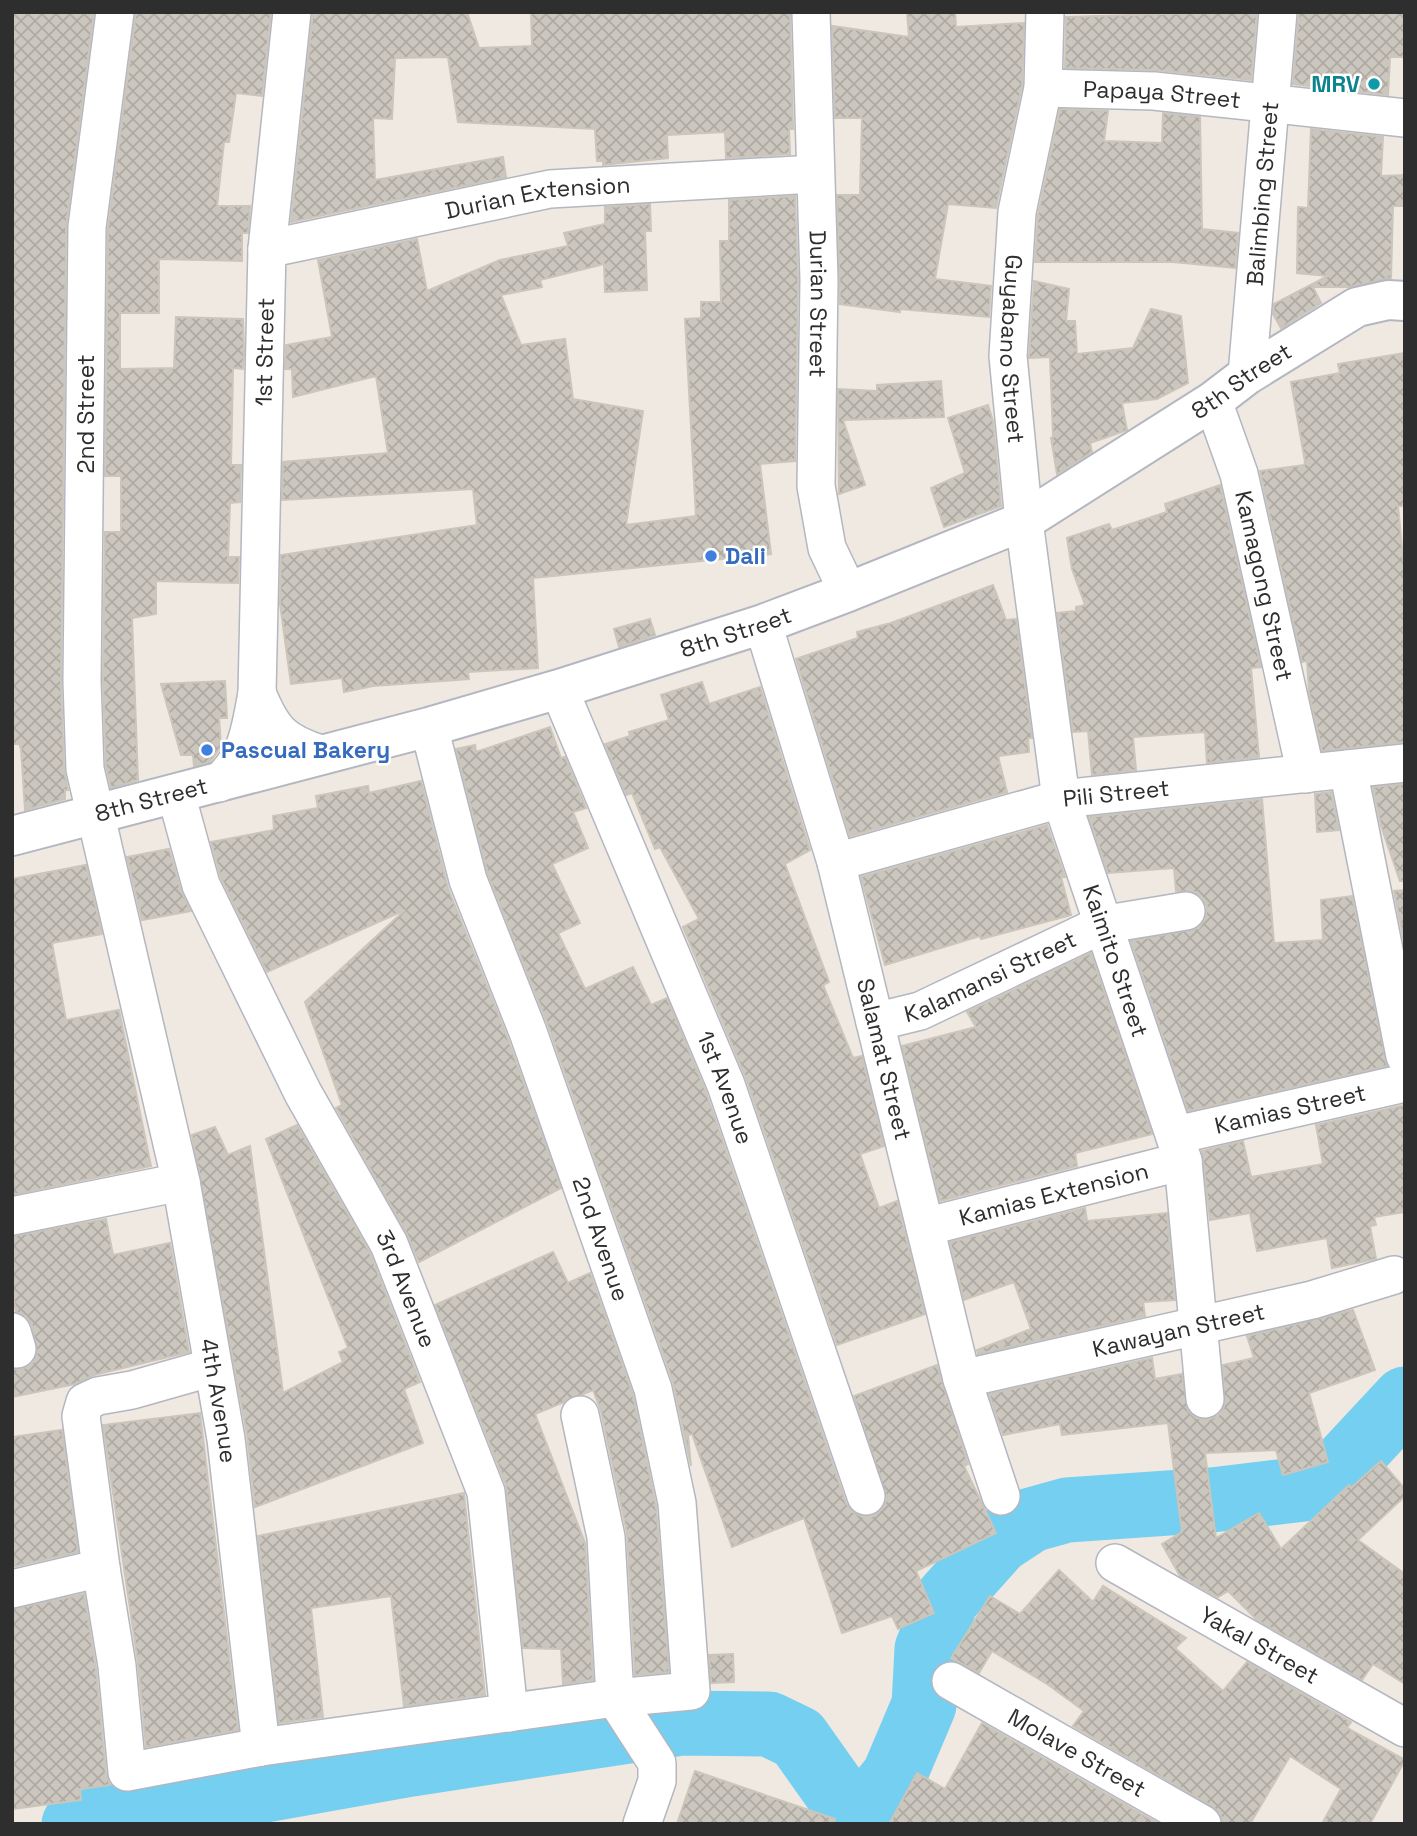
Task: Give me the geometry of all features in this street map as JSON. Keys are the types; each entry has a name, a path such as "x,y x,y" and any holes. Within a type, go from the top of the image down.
{"street":[{"name":"2nd Street","path":"94,817 85,769 82,681 87,227 115,12"},
{"name":"1st Street","path":"219,782 238,764 251,728 257,693 267,249 292,12"},
{"name":"Durian Street","path":"811,12 819,280 816,486 827,548 848,592"},
{"name":"Guyabano Street","path":"1024,521 1009,356 1017,212 1043,88 1045,12"},
{"name":"Balimbing Street","path":"1247,375 1278,12"},
{"name":"Papaya Street","path":"1043,88 1154,91 1405,118"},
{"name":"Durian Extension","path":"267,249 550,189 815,174"},
{"name":"8th Street","path":"12,836 94,817 429,727 763,624 848,592 1024,521 1213,401 1247,375 1357,307 1388,300 1405,301"},
{"name":"Kamagong Street","path":"1213,401 1239,474 1306,774"},
{"name":"Kaimito Street","path":"1024,521 1061,799 1101,925 1179,1148 1205,1399"},
{"name":"Salamat Street","path":"763,624 836,862 962,1379 1001,1496"},
{"name":"1st Avenue","path":"559,689 726,1085 866,1496"},
{"name":"1st Street","path":"257,693 270,724 294,746 321,754"},
{"name":"2nd Avenue","path":"429,727 468,880 528,1032 653,1389 677,1503 691,1691 631,1723"},
{"name":"Pili Street","path":"836,862 1061,799 1405,763"},
{"path":"1348,769 1405,1056"},
{"name":"3rd Avenue","path":"176,794 201,885 303,1093 389,1244 486,1492 509,1713"},
{"name":"4th Avenue","path":"94,817 181,1182 226,1439 261,1747"},
{"name":"Kalamansi Street","path":"875,1022 920,1011 1101,925 1186,911"},
{"name":"Kamias Street","path":"1179,1148 1405,1083"},
{"name":"Kamias Extension","path":"925,1227 1179,1148"},
{"path":"12,1216 181,1182"},
{"name":"Kawayan Street","path":"962,1379 1312,1300 1394,1275"},
{"path":"214,1367 152,1385 98,1396 83,1406 81,1416 117,1666 127,1772 261,1747 509,1713 631,1723"},
{"path":"580,1415 606,1537 631,1723 657,1763 657,1781 642,1824"},
{"name":"Yakal Street","path":"1115,1563 1405,1728"},
{"path":"12,1589 101,1567"},
{"name":"Molave Street","path":"951,1681 1202,1824"}],"building":[{"path":"12,12 94,12 66,227 61,682 64,770 68,790 65,790 65,799 25,810 21,749 19,744 12,744"},
{"path":"136,12 271,12 262,96 236,93 229,142 224,142 217,206 250,206 248,233 242,233 242,261 159,259 159,313 120,313 120,369 174,368 176,317 243,319 244,354 243,369 233,368 231,465 241,465 240,502 230,503 228,557 239,557 238,583 156,581 156,614 132,618 138,780 111,788 106,766 103,681 105,532 121,532 121,476 105,476 108,228"},
{"path":"313,12 467,12 479,48 532,46 531,12 790,12 793,129 789,129 790,154 726,158 725,132 667,135 668,158 603,165 603,161 597,161 595,129 458,122 448,57 395,58 392,119 373,118 375,180 503,157 506,177 291,222"},
{"path":"907,12 955,12 956,27 1024,23 1022,86 996,208 948,204 935,279 991,286 989,317 900,309 900,312 840,304 837,195 860,195 862,118 835,118 832,26 909,37"},
{"path":"1257,12 1251,80 1156,70 1065,68 1066,17"},
{"path":"1299,12 1405,12 1405,57 1390,57 1388,95 1293,84"},
{"path":"1060,109 1108,111 1104,141 1162,143 1163,113 1200,117 1202,229 1238,233 1235,268 1173,262 1035,262 1038,215"},
{"path":"1311,129 1383,137 1381,176 1405,175 1405,206 1393,206 1391,278 1349,287 1313,287 1321,303 1281,328 1273,314 1274,304 1328,276 1297,273 1298,207 1308,208"},
{"path":"795,196 798,280 795,461 760,464 771,554 533,578 538,668 468,672 469,679 373,686 344,692 342,678 291,684 280,604 281,555 477,525 473,489 282,500 283,462 388,453 376,376 293,397 292,369 285,369 286,345 332,337 318,260 417,239 427,291 500,260 568,246 564,233 605,224 605,207 650,204 651,231 645,231 647,290 605,292 604,264 540,280 542,287 501,295 521,345 565,339 573,399 643,411 626,525 696,516 685,319 701,318 701,302 721,302 720,241 729,241 729,200"},
{"path":"1034,281 1069,289 1066,321 1075,321 1077,354 1133,348 1151,309 1181,316 1188,383 1157,399 1122,403 1127,430 1090,443 1092,452 1057,474 1051,438 1050,357 1029,358"},
{"path":"1405,353 1405,506 1398,506 1405,577 1405,742 1322,751 1309,692 1307,661 1302,662 1260,471 1304,465 1291,382 1340,373 1338,364"},
{"path":"941,381 944,417 843,420 865,485 839,494 838,389 877,391 877,385"},
{"path":"988,405 993,421 1001,506 944,527 931,488 965,473 948,418"},
{"path":"1220,485 1261,667 1251,668 1259,757 1207,763 1205,732 1133,737 1136,770 1092,775 1088,731 1073,732 1057,613 1076,611 1076,607 1085,605 1072,569 1067,538 1109,524 1112,530 1167,512 1165,504"},
{"path":"993,585 1006,620 1016,619 1032,738 1028,738 1029,752 998,756 1007,792 850,836 796,659 858,638 857,632 891,623"},
{"path":"650,619 655,635 619,647 614,629"},
{"path":"225,681 227,718 219,718 221,746 210,762 194,766 193,755 181,755 161,684"},
{"path":"702,682 709,704 760,687 810,850 785,864 829,982 823,985 853,1058 862,1056 884,1146 860,1154 879,1208 897,1201 925,1314 837,1345 746,1078 683,927 699,919 660,847 655,849 632,793 626,795 605,744 630,736 629,732 669,720 661,695"},
{"path":"550,727 561,758 565,757 586,808 573,812 588,848 552,864 580,923 558,933 585,989 633,967 651,1005 667,998 706,1092 846,1503 853,1512 863,1517 873,1516 882,1509 887,1499 854,1396 937,1365 968,1464 964,1466 996,1533 916,1571 934,1613 898,1629 892,1616 842,1633 804,1518 732,1547 692,1434 688,1435 691,1466 673,1382 548,1025 488,874 456,749 475,745 476,752"},
{"path":"421,781 448,888 508,1039 561,1188 419,1262 407,1234 336,1108 342,1105 305,1002 405,910 267,972 221,878 211,842 274,830 273,816 318,808 316,796 368,786 369,793"},
{"path":"1405,784 1405,881 1400,881 1381,826 1373,787"},
{"path":"1331,792 1339,830 1317,832 1315,794"},
{"path":"1262,799 1274,943 1323,940 1321,900 1352,896 1387,1066 1188,1111 1131,941 1199,928 1205,919 1207,907 1202,897 1194,892 1176,891 1174,868 1108,873 1089,817"},
{"path":"1047,825 1065,877 1061,877 1071,915 981,939 980,936 885,965 861,877"},
{"path":"169,849 181,891 191,911 142,920 127,857"},
{"path":"86,865 102,934 52,943 66,1020 119,1010 151,1166 12,1195 12,879"},
{"path":"1405,890 1405,947 1394,891"},
{"path":"1091,953 1152,1134 1075,1153 1077,1166 940,1201 902,1046 976,1027 967,1012"},
{"path":"1405,1105 1405,1212 1374,1217 1376,1225 1370,1226 1376,1259 1332,1268 1327,1238 1257,1251 1250,1213 1210,1220 1202,1151 1243,1141 1251,1177 1323,1164 1316,1125"},
{"path":"297,1125 370,1253 420,1382 404,1389 423,1443 255,1507 247,1435 192,1135 215,1127 228,1155 250,1146 283,1393 343,1362 339,1352 348,1348 266,1139"},
{"path":"1085,1208 1087,1221 1167,1213 1175,1300 1143,1302 1145,1316 978,1354 977,1350 1031,1329 1014,1282 964,1300 950,1242"},
{"path":"106,1219 113,1255 170,1243 189,1352 94,1375 75,1384 12,1397 12,1369 22,1369 32,1364 37,1353 32,1325 26,1316 16,1312 12,1291 12,1236"},
{"path":"553,1252 568,1283 590,1273 633,1395 656,1506 669,1672 635,1675 627,1533 601,1411 593,1390 535,1414 585,1543 593,1680 563,1684 561,1649 523,1648 506,1485 435,1305"},
{"path":"1353,1310 1375,1370 1309,1393 1328,1462 1283,1475 1276,1450 1205,1453 1216,1538 1259,1513 1281,1549 1349,1485 1351,1488 1381,1461 1405,1489 1405,1496 1358,1540 1405,1574 1405,1684 1373,1664 1362,1680 1257,1620 1228,1591 1218,1597 1180,1576 1162,1544 1182,1532 1168,1423 1062,1435 1060,1424 1003,1435 989,1394 1152,1358 1155,1379 1182,1374 1188,1411 1196,1418 1208,1420 1218,1416 1224,1407 1223,1365 1254,1358 1247,1336"},
{"path":"200,1413 238,1730 146,1747 138,1663 103,1425"},
{"path":"62,1430 78,1552 12,1567 12,1437"},
{"path":"464,1493 485,1695 404,1706 391,1596 311,1608 323,1717 279,1723 258,1536"},
{"path":"1059,1570 1093,1602 1103,1586 1186,1638 1175,1648 1223,1691 1247,1662 1351,1722 1347,1728 1405,1760 1370,1824 1322,1824 1341,1789 1290,1756 1250,1824 1223,1824 1220,1814 1212,1806 1073,1726 1084,1711 1047,1684 992,1651 979,1673 951,1658 990,1596 1020,1614"},
{"path":"84,1594 96,1669 106,1774 110,1785 80,1789 81,1800 12,1809 12,1609"},
{"path":"733,1654 734,1682 711,1683 709,1655"},
{"path":"982,1723 1159,1824 889,1824 917,1773 945,1789"},
{"path":"695,1771 835,1819 834,1824 677,1824"}],"waterway":[{"path":"74,1824 411,1764 681,1723 769,1724 798,1738 844,1803 875,1800 894,1776 924,1705 927,1649 947,1599 999,1541 1031,1520 1067,1510 1212,1500 1304,1489 1337,1472 1405,1399"}],"place":[{"name":"MRV","path":"1374,84"},
{"name":"Dali","path":"711,556"},
{"name":"Pascual Bakery","path":"207,750"}]}
